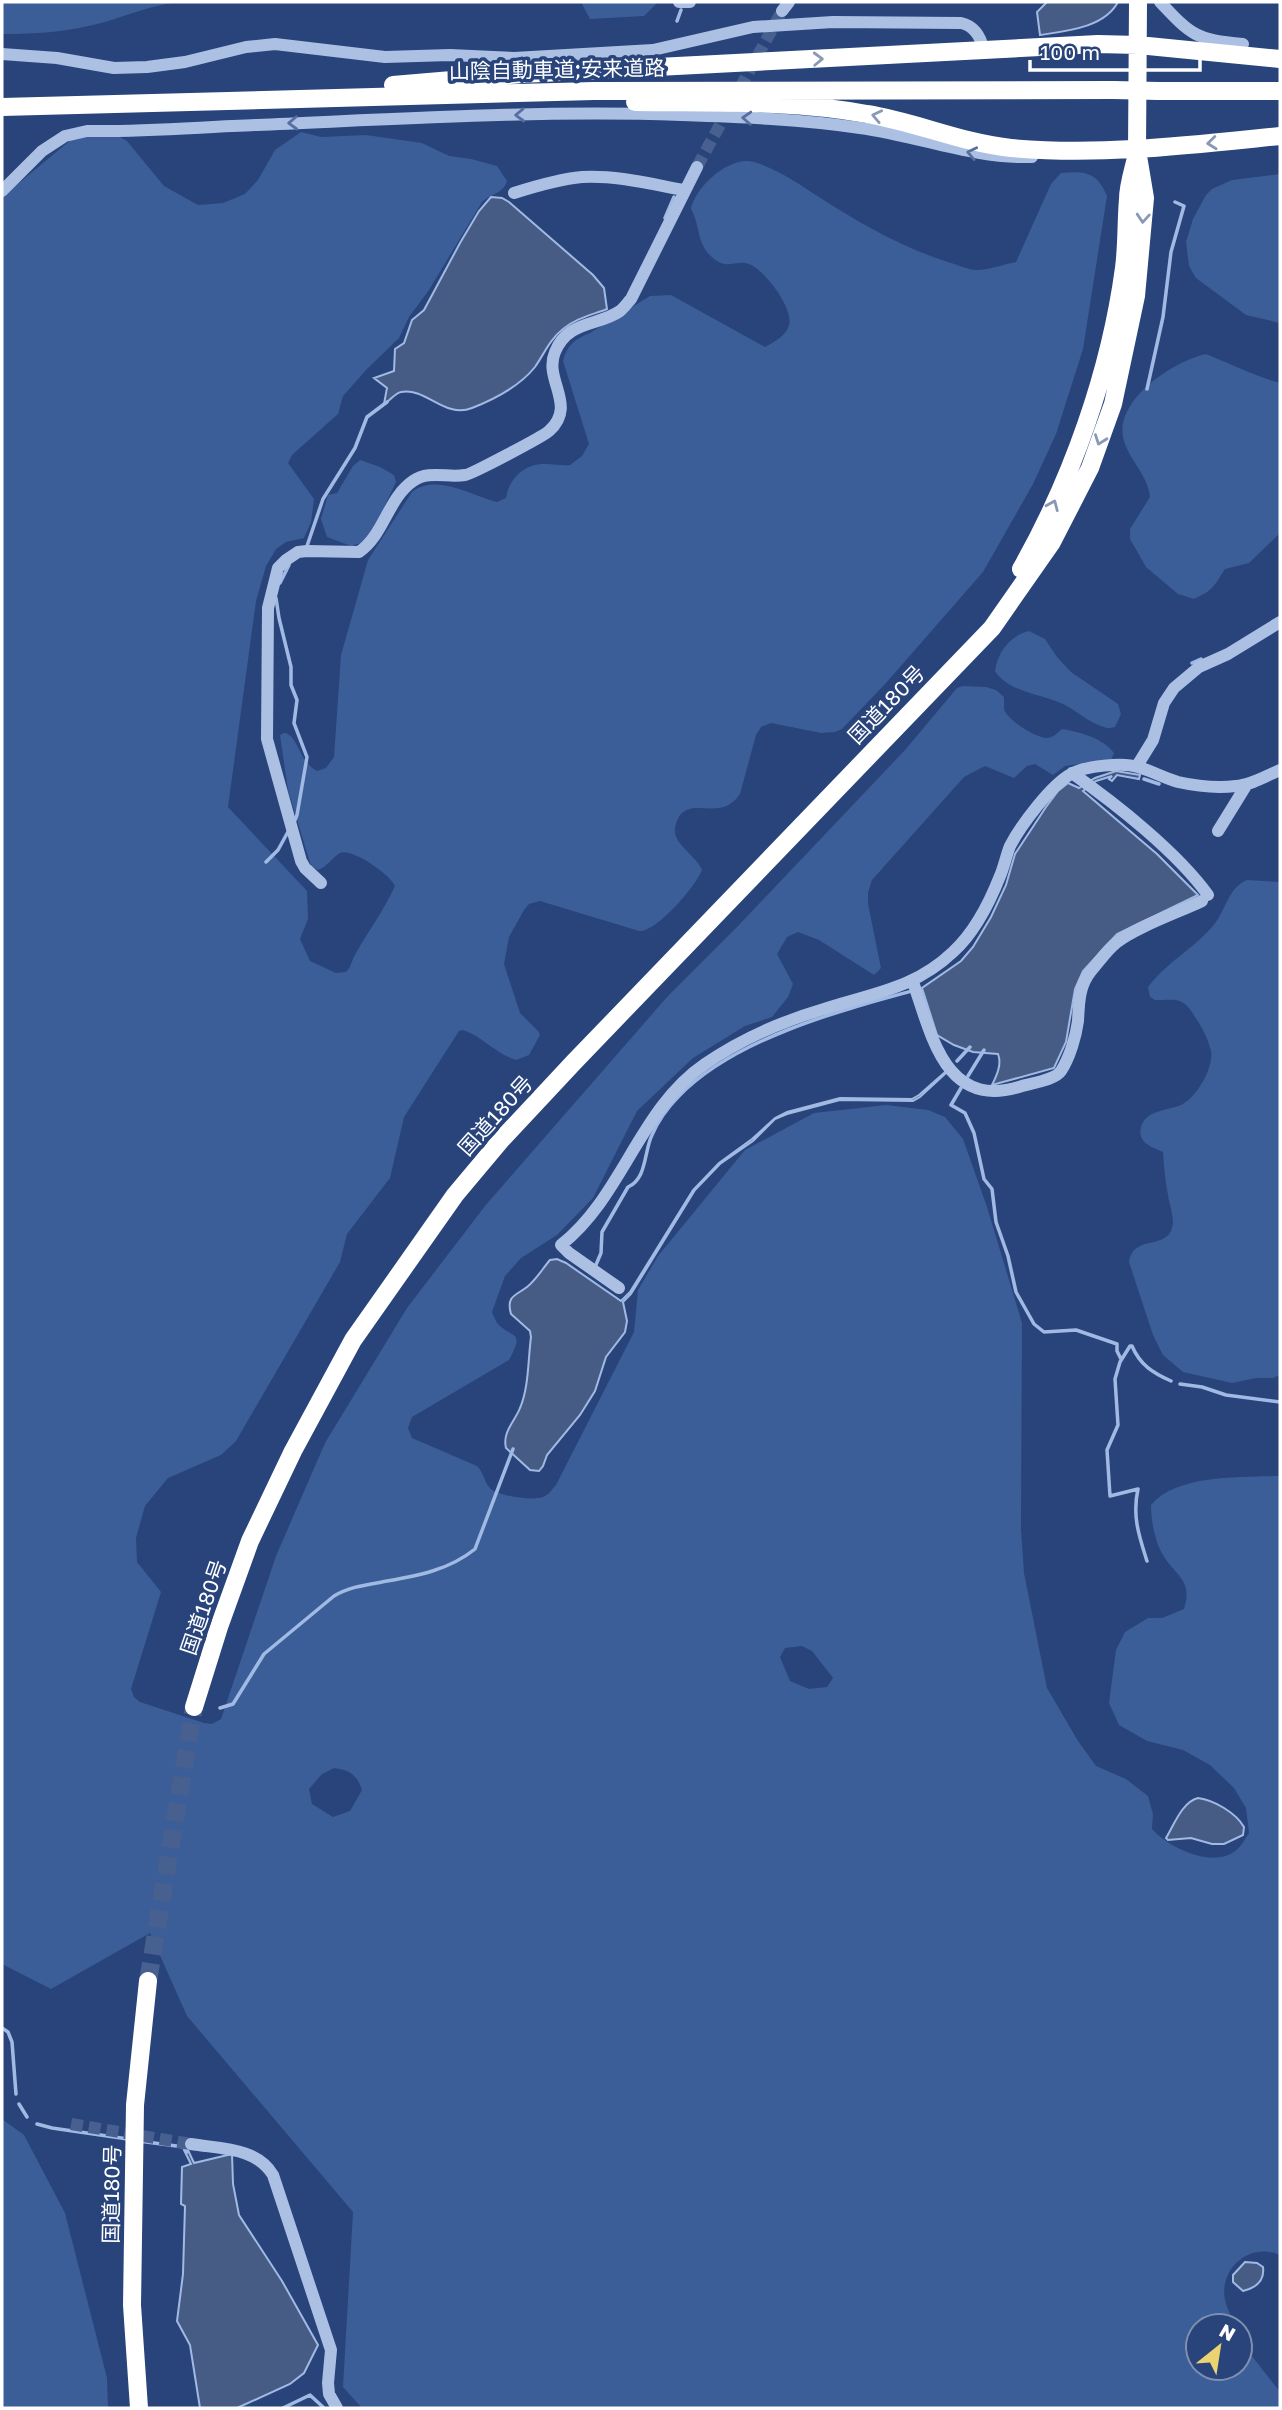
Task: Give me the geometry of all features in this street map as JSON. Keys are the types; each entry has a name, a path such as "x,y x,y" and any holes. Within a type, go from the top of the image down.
{"highway":[{"name":"国道180号","path":"194,1707 250,1541 293,1451 353,1340 448,1205 502,1139 574,1062 992,628 1052,542 1090,468 1113,404 1130,331 1139,271 1145,198 1137,150 1138,2"},
{"path":"262,98 522,74 1098,44 1138,45 1280,59"},
{"name":"山陰自動車道;安来道路","path":"2,107 262,98 691,90 1280,91"},
{"path":"376,96 832,108 909,122 964,139 1009,148 1137,150 1280,136"},
{"name":"国道180号","path":"139,2408 132,2305 135,2105 148,1981"}],"street":[{"path":"679,2 690,2"},
{"path":"1160,2 1186,29 1200,37 1243,44"},
{"path":"1172,15 1177,2"},
{"path":"2,54 57,58 114,68 185,62 246,47 275,44 385,57 450,55 514,58 653,50 753,27 834,22 961,23 970,25 976,32 984,51"},
{"path":"2,191 42,151 65,136 87,131 545,114 753,118 859,127 904,135 987,156 1029,157 1137,150"},
{"path":"321,883 301,861 267,739 268,608 278,568 298,552 359,552 367,547 410,483 421,476 463,476 472,473 547,433 555,425 562,407 552,367 554,353 568,334 584,324 620,311 631,299 696,167"},
{"path":"513,193 581,177 607,177 684,190"},
{"path":"1137,766 1153,740 1164,703 1174,688 1199,667 1228,654 1280,622"},
{"path":"619,1288 561,1245 602,1201 656,1113 680,1084 704,1065 751,1038 820,1010 913,982 943,961 969,935 992,895 1010,847 1052,789 1072,773 1119,765 1137,766 1160,777 1219,786 1247,784 1280,770"},
{"path":"913,982 940,1058 969,1086 997,1093 1012,1089 1054,1076 1061,1071 1075,1036 1080,992 1084,981 1116,943 1205,898 1186,869 1072,773"},
{"path":"1218,831 1247,784"},
{"path":"191,2144 255,2156 266,2164 273,2175 331,2350 329,2394 337,2408"}],"shaded area":[{"path":"2,2 181,2 76,29 2,34"},
{"path":"581,2 658,2 644,16 590,19"},
{"path":"1047,2 1118,2 1104,18 1094,23 1040,35 1037,12"},
{"path":"301,132 321,137 366,135 422,143 449,156 497,166 507,181 500,191 482,202 429,290 409,317 399,338 343,396 338,414 292,455 288,463 314,499 311,522 304,538 286,542 276,549 266,566 256,601 228,807 307,891 308,919 300,939 310,961 336,973 348,970 395,886 370,863 345,852 318,870 311,866 288,790 280,735 289,735 306,761 317,771 326,768 334,757 341,655 368,560 412,492 422,487 443,485 497,502 506,498 514,478 525,469 538,464 570,465 582,456 589,444 563,361 569,347 576,340 650,296 671,295 765,347 785,332 789,325 787,309 762,273 749,264 718,262 704,247 691,209 706,183 735,163 754,162 788,177 898,242 974,270 1016,262 1051,184 1061,173 1090,175 1099,182 1107,196 1083,349 1056,434 1033,484 983,572 842,729 821,733 771,723 761,727 756,735 740,794 732,803 723,807 687,810 676,824 676,837 702,870 684,897 655,925 639,931 540,901 529,904 524,910 509,937 504,964 520,1013 540,1035 529,1055 516,1060 476,1036 459,1031 404,1117 390,1178 347,1234 340,1262 236,1441 221,1455 168,1478 145,1506 136,1538 137,1562 161,1592 131,1689 140,1702 204,1723 212,1724 221,1719 276,1556 325,1443 407,1308 485,1206 667,997 905,750 957,688 986,687 996,690 1004,697 1004,709 1010,718 1036,735 1049,738 1062,729 1104,743 1114,753 1111,760 1065,766 1053,775 1035,764 1027,766 1014,778 985,766 964,777 872,880 868,904 881,968 874,975 819,940 798,932 787,937 777,954 793,984 788,997 772,1017 745,1026 693,1058 637,1111 593,1198 557,1235 521,1258 505,1276 492,1312 497,1323 515,1336 516,1343 509,1360 412,1417 408,1428 412,1438 477,1466 489,1488 496,1492 525,1498 545,1496 556,1485 634,1332 638,1290 658,1256 745,1150 814,1113 886,1105 928,1110 945,1117 963,1139 1022,1323 1021,1529 1024,1573 1047,1688 1096,1766 1126,1779 1148,1796 1153,1814 1152,1829 1179,1849 1215,1858 1235,1851 1249,1833 1246,1808 1234,1788 1210,1765 1183,1750 1147,1741 1119,1725 1109,1703 1116,1650 1125,1632 1148,1618 1162,1618 1184,1609 1185,1585 1160,1550 1154,1531 1151,1505 1162,1495 1193,1482 1229,1477 1280,1476 1280,2255 1258,2252 1248,2255 1232,2268 1224,2288 1229,2312 1184,2312 1184,2382 1254,2382 1254,2359 1280,2392 1280,2408 362,2408 343,2387 353,2212 187,2016 150,1933 51,1989 2,1964 2,197 72,139 91,134 118,136 127,141 164,186 198,205 223,203 245,194 258,180 275,150","holes":["802,1646 812,1651 833,1678 827,1687 809,1689 790,1681 780,1657 785,1648","334,1768 352,1774 362,1790 350,1811 333,1817 312,1804 309,1789 322,1774"]},
{"path":"1280,174 1280,323 1246,315 1196,278 1189,266 1186,242 1193,219 1212,189 1232,180"},
{"path":"491,197 509,202 593,275 604,288 607,309 568,325 558,333 522,381 472,408 453,409 410,392 399,393 384,404 387,388 374,378 394,371 395,349 404,343 412,320 424,310 460,243 479,211"},
{"path":"1206,354 1280,383 1280,533 1249,563 1225,569 1213,587 1194,599 1178,594 1146,567 1130,539 1130,529 1150,497 1146,481 1123,437 1123,423 1138,396 1150,384 1164,373"},
{"path":"360,460 394,475 396,482 365,542 351,546 327,537 321,519 328,495 337,493 353,466"},
{"path":"1029,631 1045,639 1071,672 1118,704 1121,714 1115,727 1099,725 1065,705 1018,689 1001,678 995,671 1002,651 1016,637"},
{"path":"1116,771 1140,775 1139,779 1117,775 1112,781 1109,779 1112,776 1096,781 1083,791 1157,854 1198,895 1117,934 1083,971 1075,989 1066,1042 1054,1068 992,1085 999,1066 998,1054 973,1052 937,1035 922,988 961,961 973,947 1006,885 1015,854 1058,791 1068,783 1079,788 1095,778"},
{"path":"1247,880 1280,882 1280,1375 1232,1383 1183,1372 1163,1355 1153,1335 1129,1262 1138,1247 1166,1237 1173,1222 1163,1152 1143,1141 1141,1127 1152,1114 1187,1101 1203,1082 1211,1058 1204,1033 1187,1005 1174,1000 1155,1000 1150,997 1148,987 1163,970 1212,927 1231,894"},
{"path":"945,1072 913,1101 840,1100 787,1114 775,1119 753,1141 720,1164 695,1190 631,1294 623,1302 627,1321 625,1332 606,1357 595,1391 580,1415 547,1455 543,1466 539,1471 530,1470 506,1448 507,1432 520,1408 525,1391 531,1337 530,1331 511,1314 510,1303 550,1260 557,1259 566,1263 621,1301 630,1292 693,1190 719,1163 775,1118 787,1112 840,1098 912,1099"},
{"path":"1198,1798 1211,1801 1230,1812 1244,1827 1243,1835 1224,1844 1212,1844 1191,1838 1168,1840 1166,1838 1183,1809"},
{"path":"2,2119 24,2135 65,2213 107,2378 108,2408 2,2408"},
{"path":"187,2148 194,2163 232,2154 233,2184 239,2215 282,2281 318,2345 304,2373 290,2384 237,2408 200,2408 190,2345 177,2321 183,2274 185,2206 181,2204 182,2167 191,2164 184,2150"},
{"path":"1245,2262 1257,2263 1263,2267 1263,2272 1258,2284 1243,2291 1233,2282 1233,2275"}],"waterway":[{"path":"677,21 681,10"},
{"path":"665,218 674,197"},
{"path":"1147,389 1163,317 1171,252 1184,206 1175,202"},
{"path":"307,546 323,499 355,448 367,417 387,402"},
{"path":"280,583 289,565"},
{"path":"276,598 291,667 291,685 297,700 294,723 307,757 295,820"},
{"path":"1192,663 1201,659"},
{"path":"1144,779 1159,784"},
{"path":"266,862 278,850 289,830"},
{"path":"595,1267 601,1253 602,1232 628,1187 639,1178 649,1142 657,1125 675,1100 702,1076 728,1058 788,1030 912,991"},
{"path":"957,1061 970,1047"},
{"path":"968,1076 984,1050"},
{"path":"961,1088 951,1105 965,1113 974,1133 984,1179 992,1189 996,1222 1008,1256 1016,1292 1034,1324 1044,1332 1076,1330 1117,1344 1121,1359"},
{"path":"1147,1561 1136,1517 1138,1489 1110,1496 1107,1450 1118,1425 1115,1379 1120,1362 1132,1346 1148,1368 1171,1381"},
{"path":"1180,1384 1202,1387 1226,1395 1280,1402"},
{"path":"220,1708 233,1704 264,1654 334,1596 357,1587 431,1572 454,1563 475,1549 513,1449"},
{"path":"2,2028 8,2032 12,2042 16,2094"},
{"path":"19,2104 27,2117"},
{"path":"37,2124 128,2139"},
{"path":"139,2141 184,2147 187,2152"},
{"path":"283,2408 310,2395 324,2408"}],"tunnel":[{"path":"697,167 782,11"},
{"path":"148,1981 194,1707"},
{"path":"71,2124 191,2144"}]}
